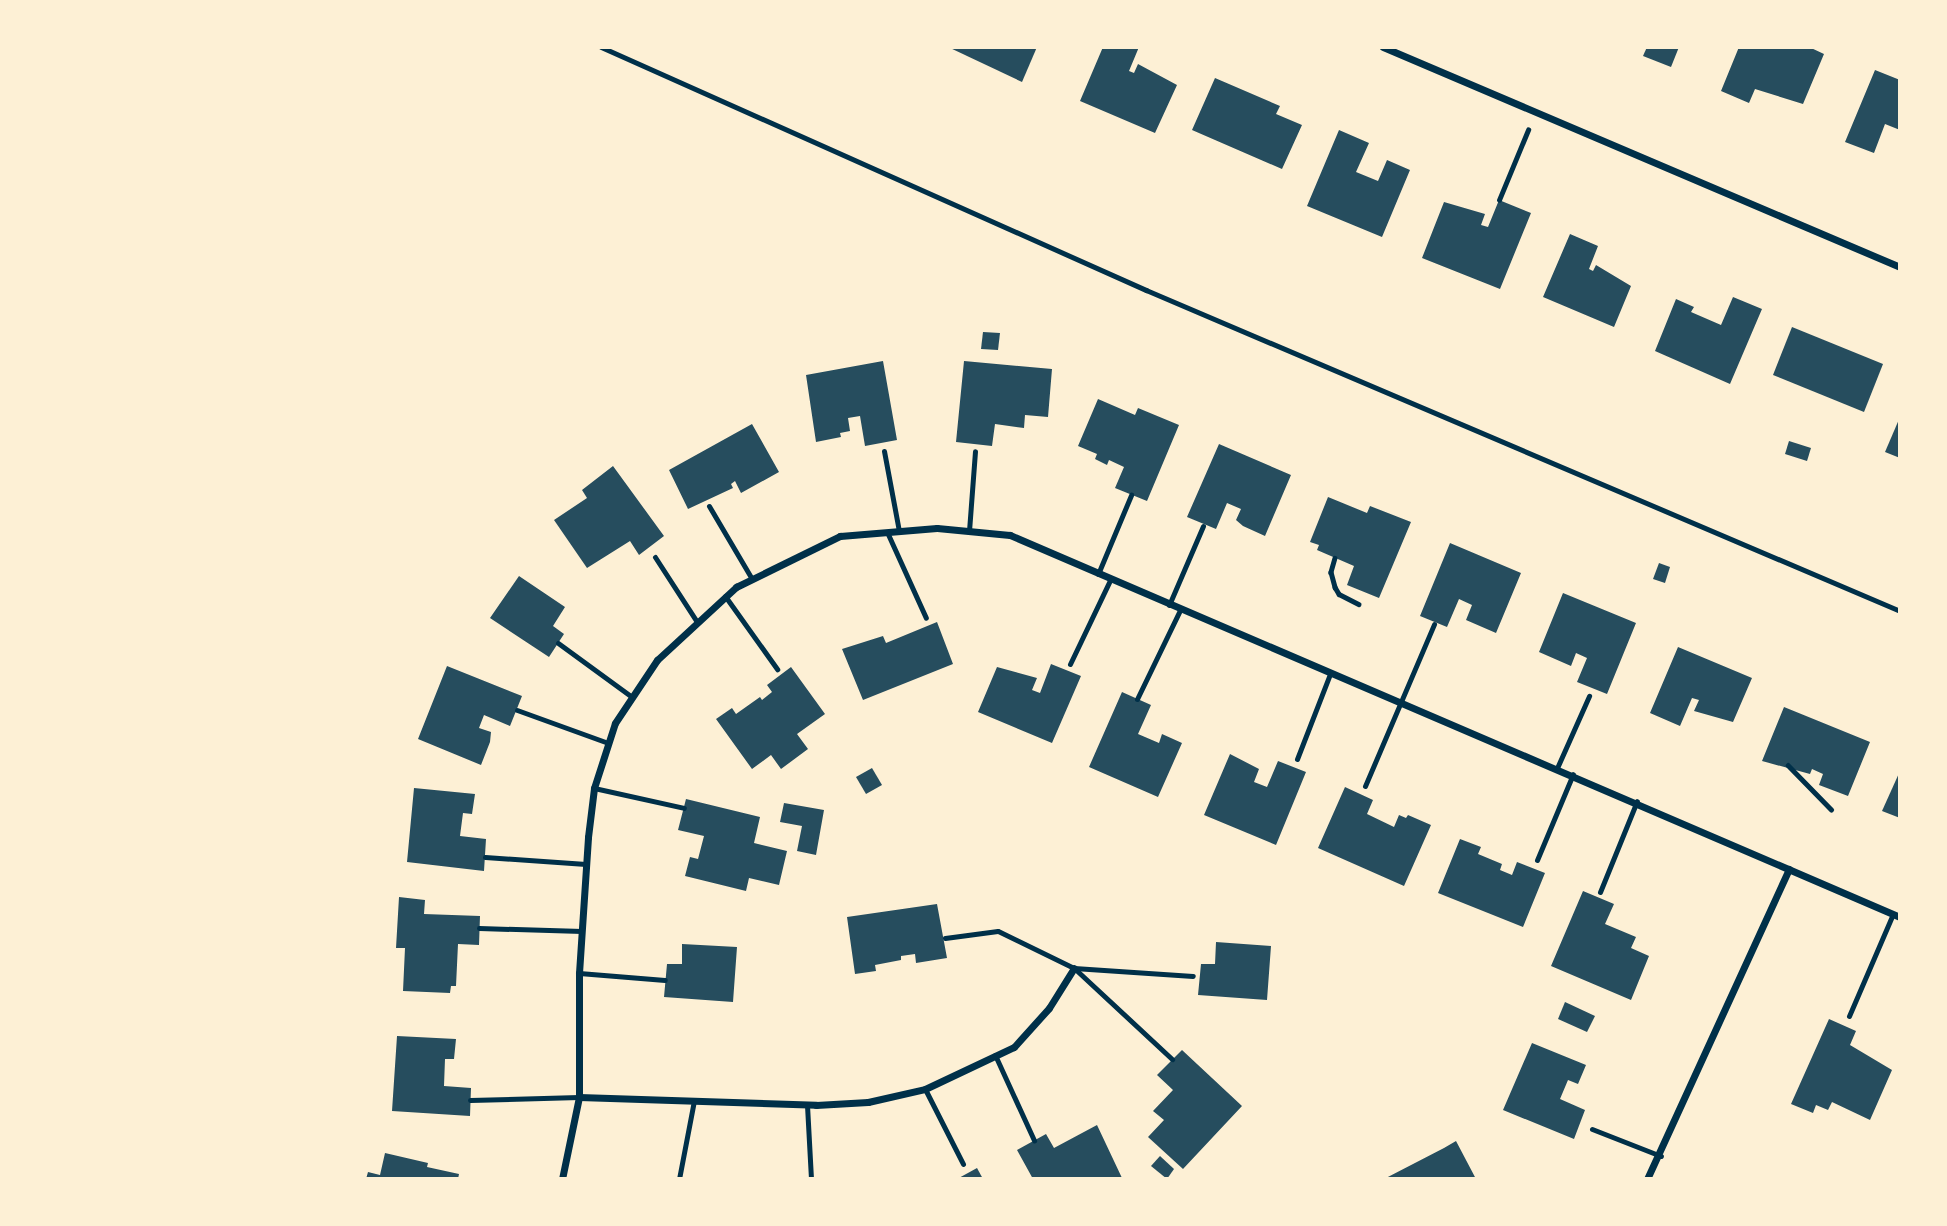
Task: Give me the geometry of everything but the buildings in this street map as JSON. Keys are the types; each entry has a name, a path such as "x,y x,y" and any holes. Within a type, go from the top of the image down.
{"street":[{"path":"1384,47 1900,267"},
{"path":"562,1179 579,1097 579,973 594,788 608,743 632,697 657,660 725,596 752,579 840,536 899,531 969,531 1010,535 1169,606 1637,801 1896,915"},
{"path":"1647,1179 1661,1156 1789,870"},
{"path":"579,1097 807,1105 868,1102 925,1089 1014,1047 1049,1008 1074,968"}],"lane":[{"path":"601,47 1146,290 1900,611"},
{"path":"884,451 899,531"},
{"path":"969,531 975,451"},
{"path":"1098,574 1131,495"},
{"path":"709,506 752,579"},
{"path":"1169,606 1203,526"},
{"path":"887,532 926,618"},
{"path":"655,556 697,622"},
{"path":"1070,664 1110,580"},
{"path":"725,596 777,669"},
{"path":"1137,699 1180,610"},
{"path":"1364,786 1402,704 1434,624"},
{"path":"558,643 632,697"},
{"path":"1297,758 1330,674"},
{"path":"1557,768 1589,696"},
{"path":"517,710 608,743"},
{"path":"1537,860 1573,774"},
{"path":"594,788 684,808"},
{"path":"1600,892 1637,801"},
{"path":"485,857 586,864"},
{"path":"1849,1016 1896,915"},
{"path":"479,928 582,931"},
{"path":"945,938 998,931 1074,968 1172,1059"},
{"path":"1074,968 1193,976"},
{"path":"579,973 665,980"},
{"path":"995,1055 1034,1140"},
{"path":"925,1089 963,1164"},
{"path":"470,1100 579,1097"},
{"path":"679,1179 694,1100"},
{"path":"807,1105 811,1179"},
{"path":"1592,1129 1661,1156"}],"path":[{"path":"1499,200 1535,112"},
{"path":"1335,558 1331,572 1335,587 1339,594 1359,604"},
{"path":"1788,765 1831,808"}]}
